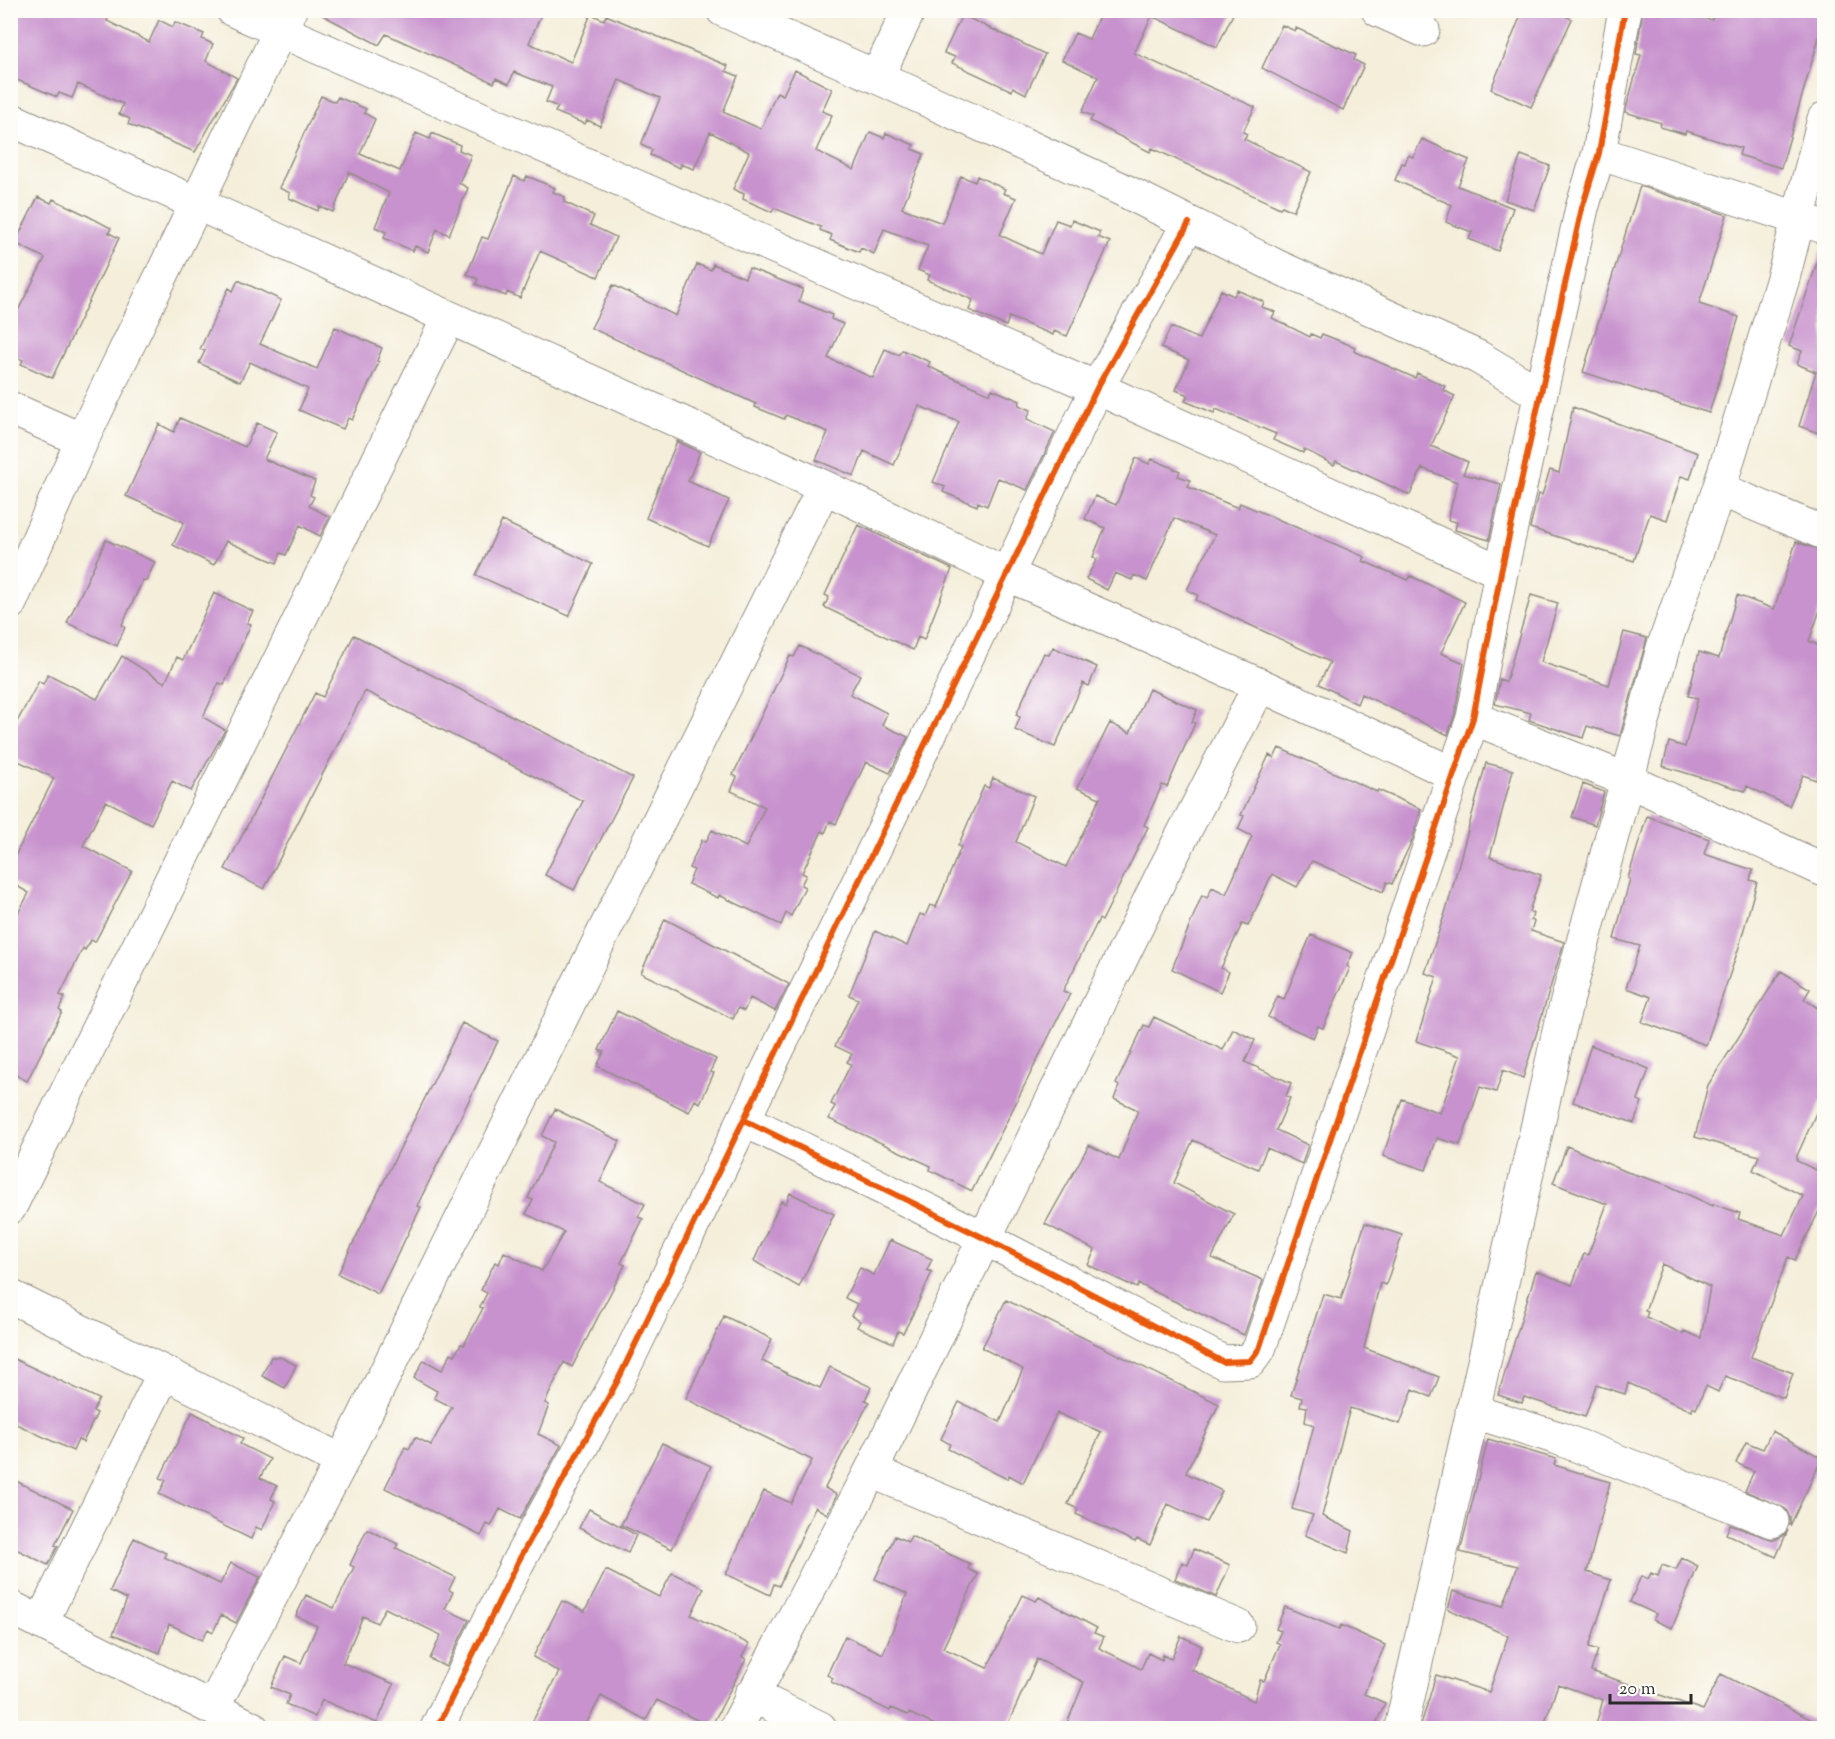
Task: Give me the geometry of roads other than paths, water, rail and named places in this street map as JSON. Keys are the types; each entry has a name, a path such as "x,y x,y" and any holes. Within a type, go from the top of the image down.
{"street":[{"path":"233,10 285,21 1501,572"},
{"path":"723,10 877,77 1478,357 1540,394"},
{"path":"877,77 909,10"},
{"path":"1378,10 1423,30"},
{"path":"744,1120 984,1238 1223,1362 1250,1361 1259,1349 1473,718 1501,572 1540,394 1582,208 1599,153 1625,10"},
{"path":"10,603 82,440 285,21"},
{"path":"10,119 447,319 824,487 1006,574 1260,685 1454,774"},
{"path":"1401,1728 1560,1028 1663,648 1812,223 1824,119"},
{"path":"1599,153 1812,223"},
{"path":"437,1728 519,1560 618,1380 1097,388 1189,224"},
{"path":"10,1207 447,319"},
{"path":"10,408 82,440"},
{"path":"213,1707 342,1461 824,487"},
{"path":"1719,489 1824,533"},
{"path":"736,1728 751,1695 871,1471 1162,875 1260,685"},
{"path":"1473,718 1627,780 1824,870"},
{"path":"10,1296 342,1461"},
{"path":"41,1623 164,1373"},
{"path":"1472,1411 1558,1438 1773,1521"},
{"path":"871,1471 1238,1626"},
{"path":"10,1607 252,1728"},
{"path":"751,1695 820,1728"}]}
